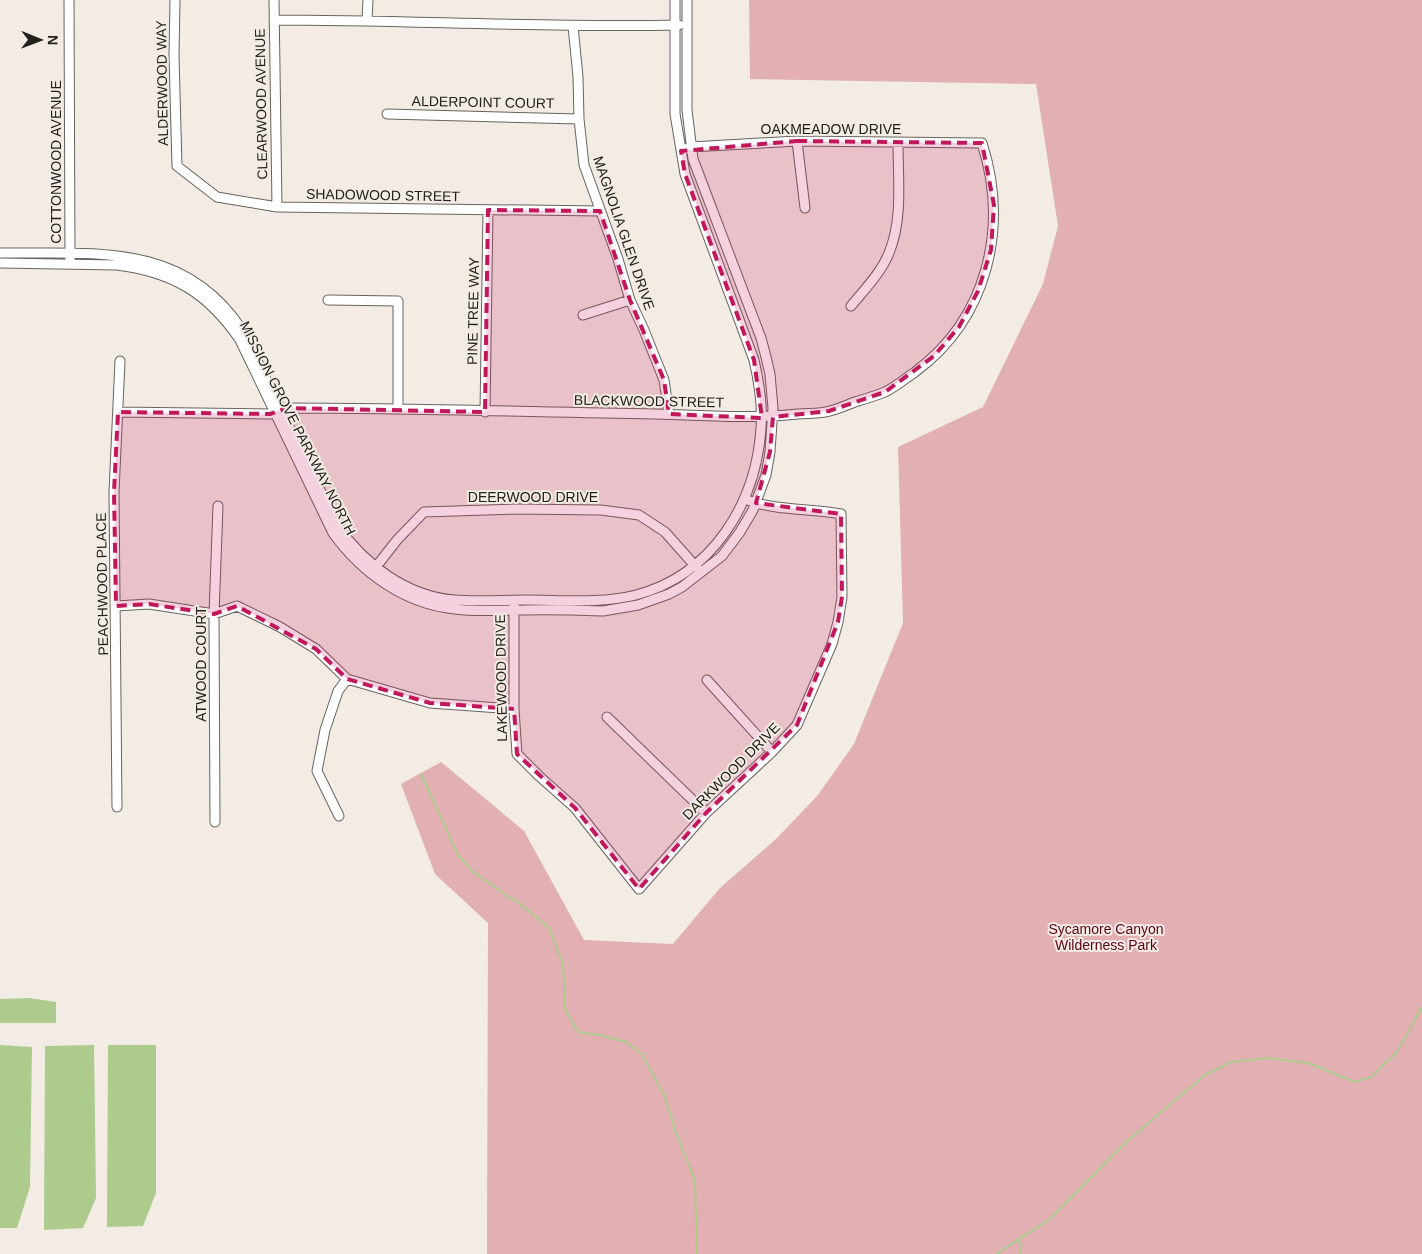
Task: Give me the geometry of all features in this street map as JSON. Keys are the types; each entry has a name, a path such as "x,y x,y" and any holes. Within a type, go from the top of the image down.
{"street":[{"name":"COTTONWOOD AVENUE","path":"69,0 70,259"},
{"name":"ALDERWOOD WAY","path":"175,0 174,56 177,166"},
{"name":"CLEARWOOD AVENUE","path":"274,0 277,207"},
{"path":"367,20 368,0"},
{"name":"MISSION GROVE PARKWAY NORTH","path":"0,254 70,259 144,269 177,282 207,300 240,340 337,525 349,543 394,590 426,603 456,610 603,610 620,609 654,601 682,587 734,521 745,500 759,450 761,418 759,381 752,354 685,174 676,131 675,0"},
{"name":"MISSION GROVE PARKWAY NORTH","path":"373,570 416,591 453,600 593,600 635,595 663,585 722,556 749,518 766,474 772,436 773,417 770,374 761,338 699,176 691,147 687,110 687,0"},
{"path":"274,20 367,20 573,26 686,25"},
{"name":"MAGNOLIA GLEN DRIVE","path":"573,26 584,165 618,259 630,300 664,380 669,414"},
{"name":"ALDERPOINT COURT","path":"386,114 579,119"},
{"path":"797,141 805,208"},
{"name":"OAKMEADOW DRIVE","path":"681,151 691,147 797,141 982,143"},
{"path":"851,306 880,270 889,254 895,234 898,213 898,143"},
{"name":"BLACKWOOD STREET","path":"118,412 270,414 287,408 398,408 485,412 669,414 761,418 829,411 885,392 928,361 959,327 970,309 978,291 991,250 994,226 991,174 982,143"},
{"name":"SHADOWOOD STREET","path":"177,166 217,197 277,207 600,211"},
{"name":"PINE TREE WAY","path":"485,412 488,210"},
{"name":"MISSION GROVE PARKWAY NORTH","path":"0,263 70,259"},
{"path":"328,300 398,301 398,408"},
{"path":"583,315 630,300"},
{"name":"PEACHWOOD PLACE","path":"117,807 114,492 120,361"},
{"path":"745,500 755,503"},
{"name":"DARKWOOD DRIVE","path":"639,888 706,813 772,752 797,725 832,644 842,597 841,514 755,503"},
{"name":"ATWOOD COURT","path":"215,822 214,614 218,506"},
{"name":"DEERWOOD DRIVE","path":"373,570 397,540 424,512 516,509 601,510 640,515 665,532 698,568"},
{"name":"LAKEWOOD DRIVE","path":"513,600 514,709 517,754 538,776 575,808 639,888"},
{"path":"116,606 149,604 214,614 237,606 280,627 316,649 347,679 430,703 514,709"},
{"path":"339,816 317,771 325,730 338,691 347,679"},
{"path":"707,680 772,752"},
{"path":"607,717 706,813"}],"highlighted area":[{"path":"797,141 982,143 994,205 991,250 978,291 959,327 934,356 885,392 829,411 773,417 770,452 756,503 841,514 842,597 838,622 797,725 706,813 639,889 575,808 517,754 514,709 430,703 347,679 316,649 237,606 214,614 149,604 116,606 114,492 118,412 270,414 287,408 485,412 488,210 600,211 630,300 664,380 669,414 762,418 754,360 685,174 681,151"}],"green space":[{"name":"Sycamore Canyon Wilderness Park","path":"749,0 1422,0 1422,1254 487,1254 488,923 435,874 401,784 441,762 524,831 584,940 673,944 720,888 777,838 818,795 854,744 903,623 898,447 983,407 1043,284 1058,226 1036,84 750,79"}],"shaded area":[{"path":"29,998 56,1002 56,1023 0,1023 0,999"},
{"path":"0,1045 32,1047 30,1187 17,1228 0,1228"},
{"path":"94,1045 96,1198 83,1228 44,1230 45,1046"},
{"path":"108,1045 156,1045 156,1193 143,1226 107,1227"}],"waterway":[{"path":"421,774 458,855 472,871 518,902 549,928 563,964 565,1009 578,1032 626,1042 642,1054 665,1097 676,1133 695,1181 697,1254"},
{"path":"996,1254 1050,1219 1124,1144 1205,1075 1231,1062 1267,1058 1308,1063 1355,1082 1371,1077 1397,1052 1422,1007"},
{"path":"1019,1239 1021,1254"}]}
